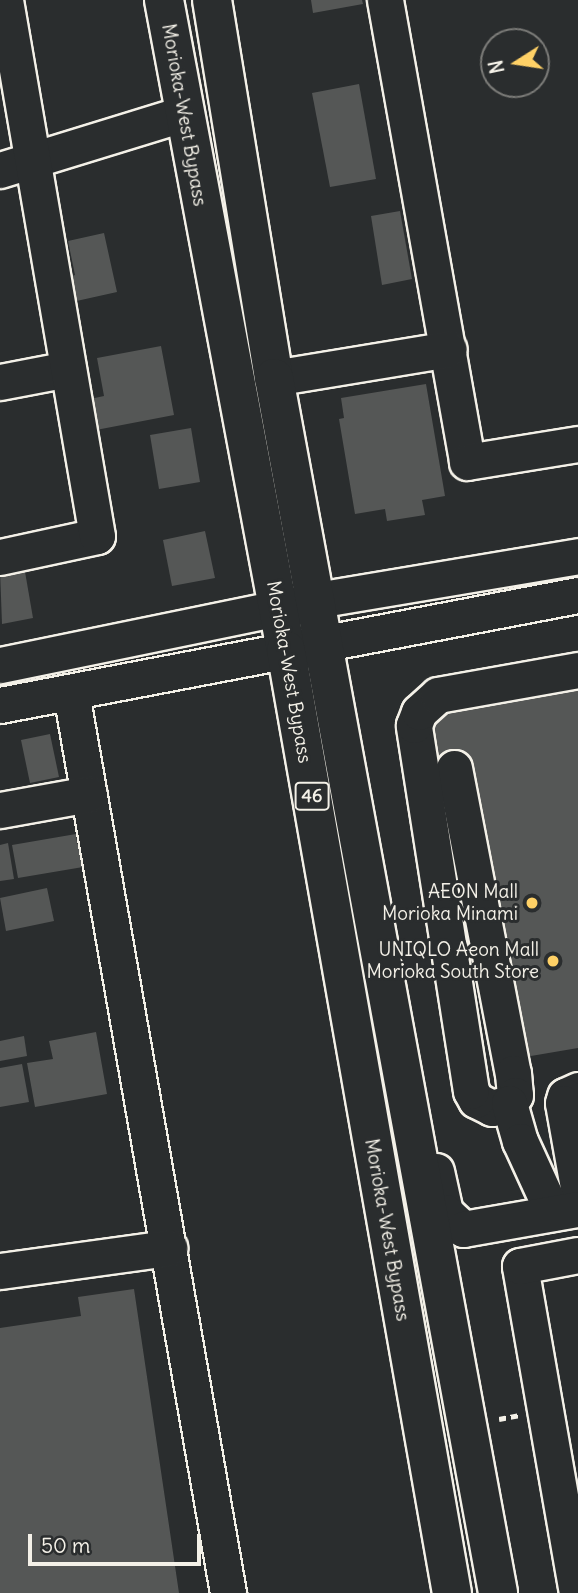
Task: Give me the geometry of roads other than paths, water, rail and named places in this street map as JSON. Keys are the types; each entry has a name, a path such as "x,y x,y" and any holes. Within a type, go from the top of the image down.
{"highway":[{"name":"Morioka-West Bypass","path":"164,0 182,114 286,650 452,1593"},
{"name":"Morioka-West Bypass","path":"212,0 274,378 498,1593"}],"street":[{"path":"385,0 467,462 578,444"},
{"path":"0,557 97,536 34,160 4,9"},
{"path":"0,170 182,114"},
{"path":"274,378 449,349"},
{"path":"0,382 68,369"},
{"path":"0,665 316,600 578,556"},
{"path":"0,705 578,595"},
{"path":"511,1088 484,1107 471,1091 414,725 419,712 438,695 578,670"},
{"path":"71,693 228,1593"},
{"path":"454,768 520,1141 548,1193 566,1211"},
{"path":"0,810 89,794"},
{"path":"394,1026 408,1040 445,1212 452,1223 463,1229 566,1211"},
{"path":"578,1090 565,1096 563,1103 578,1187"},
{"path":"0,1271 169,1248"},
{"path":"577,1593 520,1266 578,1255"}],"place":[{"name":"AEON Mall Morioka Minami","path":"532,903"},
{"name":"UNIQLO Aeon Mall Morioka South Store","path":"553,961"}]}
